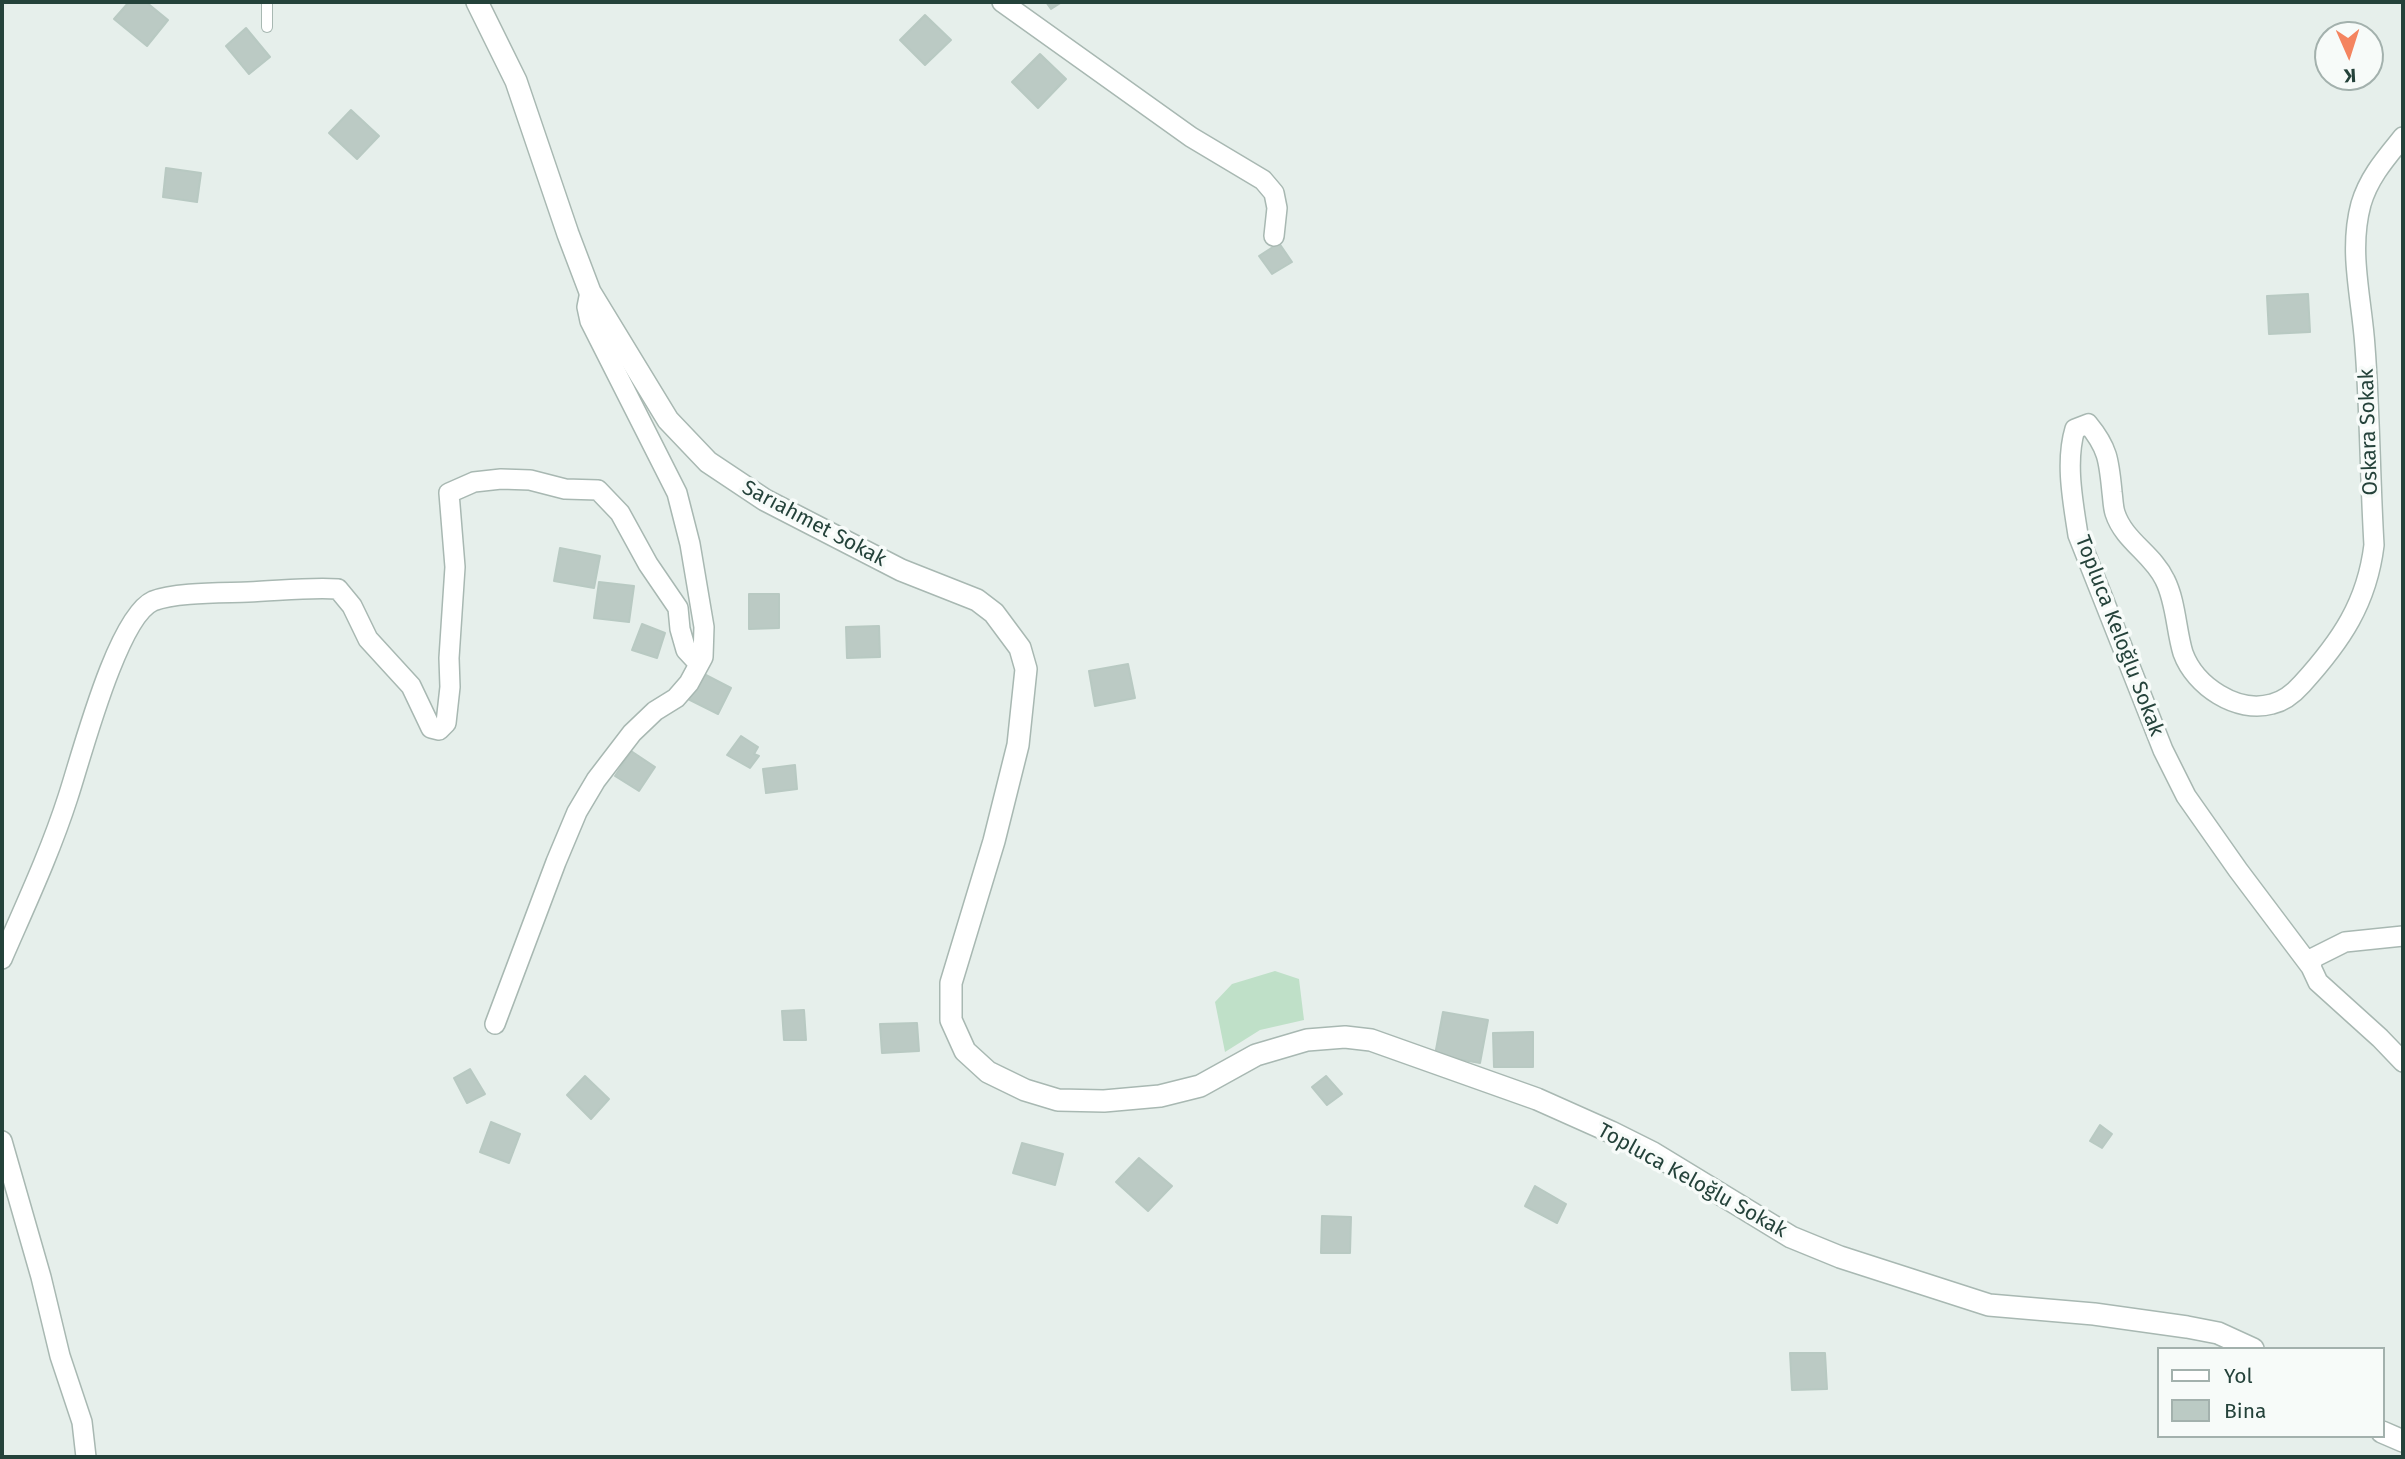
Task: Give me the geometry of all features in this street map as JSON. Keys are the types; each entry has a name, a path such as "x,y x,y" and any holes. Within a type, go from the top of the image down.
{"street":[{"name":"Sarıahmet Sokak","path":"477,2 516,81 590,292 668,420 708,462 765,500 901,570 977,600 1000,620 1020,648 1026,669 1018,745 994,841 951,983 951,1020 957,1034"},
{"path":"1002,2 1191,137 1263,180 1274,194 1277,208 1274,236"},
{"name":"Oskara Sokak","path":"2272,705 2291,695 2339,642 2362,599 2371,574 2374,545 2365,348 2354,237 2361,203 2370,179 2403,136"},
{"path":"495,1024 556,862 578,812 596,780 632,733 655,711 676,698 689,683 703,657 704,626 690,544 677,493 590,321 587,307 590,292"},
{"name":"Topluca Keloğlu Sokak","path":"2272,705 2248,706 2228,699 2213,692 2197,677 2184,655 2165,580 2146,552 2126,535 2114,512 2109,462 2102,441 2088,424 2075,429 2071,443 2073,499 2078,535 2163,750 2186,796 2311,967 2318,982 2403,1062"},
{"path":"2,959 39,874 68,797 90,719 134,619 152,601 189,595 338,589 352,606 368,639 411,686 430,728 439,730 446,723 450,687 454,567 449,494 474,482 530,480 565,489 598,491 620,513 648,564 678,608 686,650 699,664"},
{"path":"2311,967 2313,958 2345,943 2403,936"},
{"name":"Topluca Keloğlu Sokak","path":"957,1034 965,1051 988,1072 1025,1090 1058,1100 1104,1101 1160,1096 1200,1086 1255,1055 1307,1040 1345,1037 1371,1040 1537,1099 1611,1132 1653,1153 1791,1237 1840,1257 1989,1305 2094,1314 2187,1327 2218,1333 2249,1347"},
{"path":"2,1141 41,1277 60,1356 82,1422 86,1457"},
{"path":"2384,1433 2403,1441"}],"lane":[{"path":"267,2 267,27"}],"green space":[{"path":"1275,971 1299,979 1304,1020 1260,1030 1225,1052 1215,1002 1232,984"}],"building":[{"path":"129,2 146,2 168,20 147,46 114,19"},
{"path":"1046,2 1062,2 1051,9"},
{"path":"925,15 951,40 925,65 900,40"},
{"path":"246,28 270,57 249,74 226,46"},
{"path":"1040,54 1066,79 1038,108 1012,82"},
{"path":"351,110 379,136 357,159 329,133"},
{"path":"166,168 201,173 197,202 163,197"},
{"path":"1279,243 1292,262 1272,274 1259,256"},
{"path":"2308,294 2310,332 2269,334 2267,296"},
{"path":"560,548 600,556 594,588 554,581"},
{"path":"599,582 634,586 629,622 594,618"},
{"path":"749,594 779,594 779,628 749,629"},
{"path":"642,624 665,633 657,658 632,650"},
{"path":"879,626 880,657 847,658 846,627"},
{"path":"1128,664 1135,698 1095,706 1089,671"},
{"path":"702,673 731,688 718,714 688,699"},
{"path":"741,736 758,747 754,754 759,756 750,768 727,755"},
{"path":"631,751 655,767 639,791 615,776"},
{"path":"795,765 797,789 766,793 763,769"},
{"path":"804,1010 806,1040 784,1040 782,1011"},
{"path":"1443,1012 1488,1020 1480,1063 1435,1055"},
{"path":"917,1023 919,1051 882,1053 880,1024"},
{"path":"1533,1032 1533,1067 1494,1067 1493,1033"},
{"path":"470,1069 485,1094 467,1103 454,1078"},
{"path":"585,1076 609,1099 591,1119 567,1095"},
{"path":"1326,1076 1342,1094 1327,1105 1312,1087"},
{"path":"491,1122 520,1134 509,1163 480,1152"},
{"path":"2100,1125 2112,1134 2102,1148 2090,1141"},
{"path":"1022,1143 1063,1154 1055,1185 1013,1173"},
{"path":"1139,1158 1172,1186 1148,1211 1116,1182"},
{"path":"1535,1186 1566,1204 1557,1223 1525,1206"},
{"path":"1322,1216 1351,1217 1350,1253 1321,1253"},
{"path":"1790,1353 1825,1353 1827,1389 1792,1390"}]}
